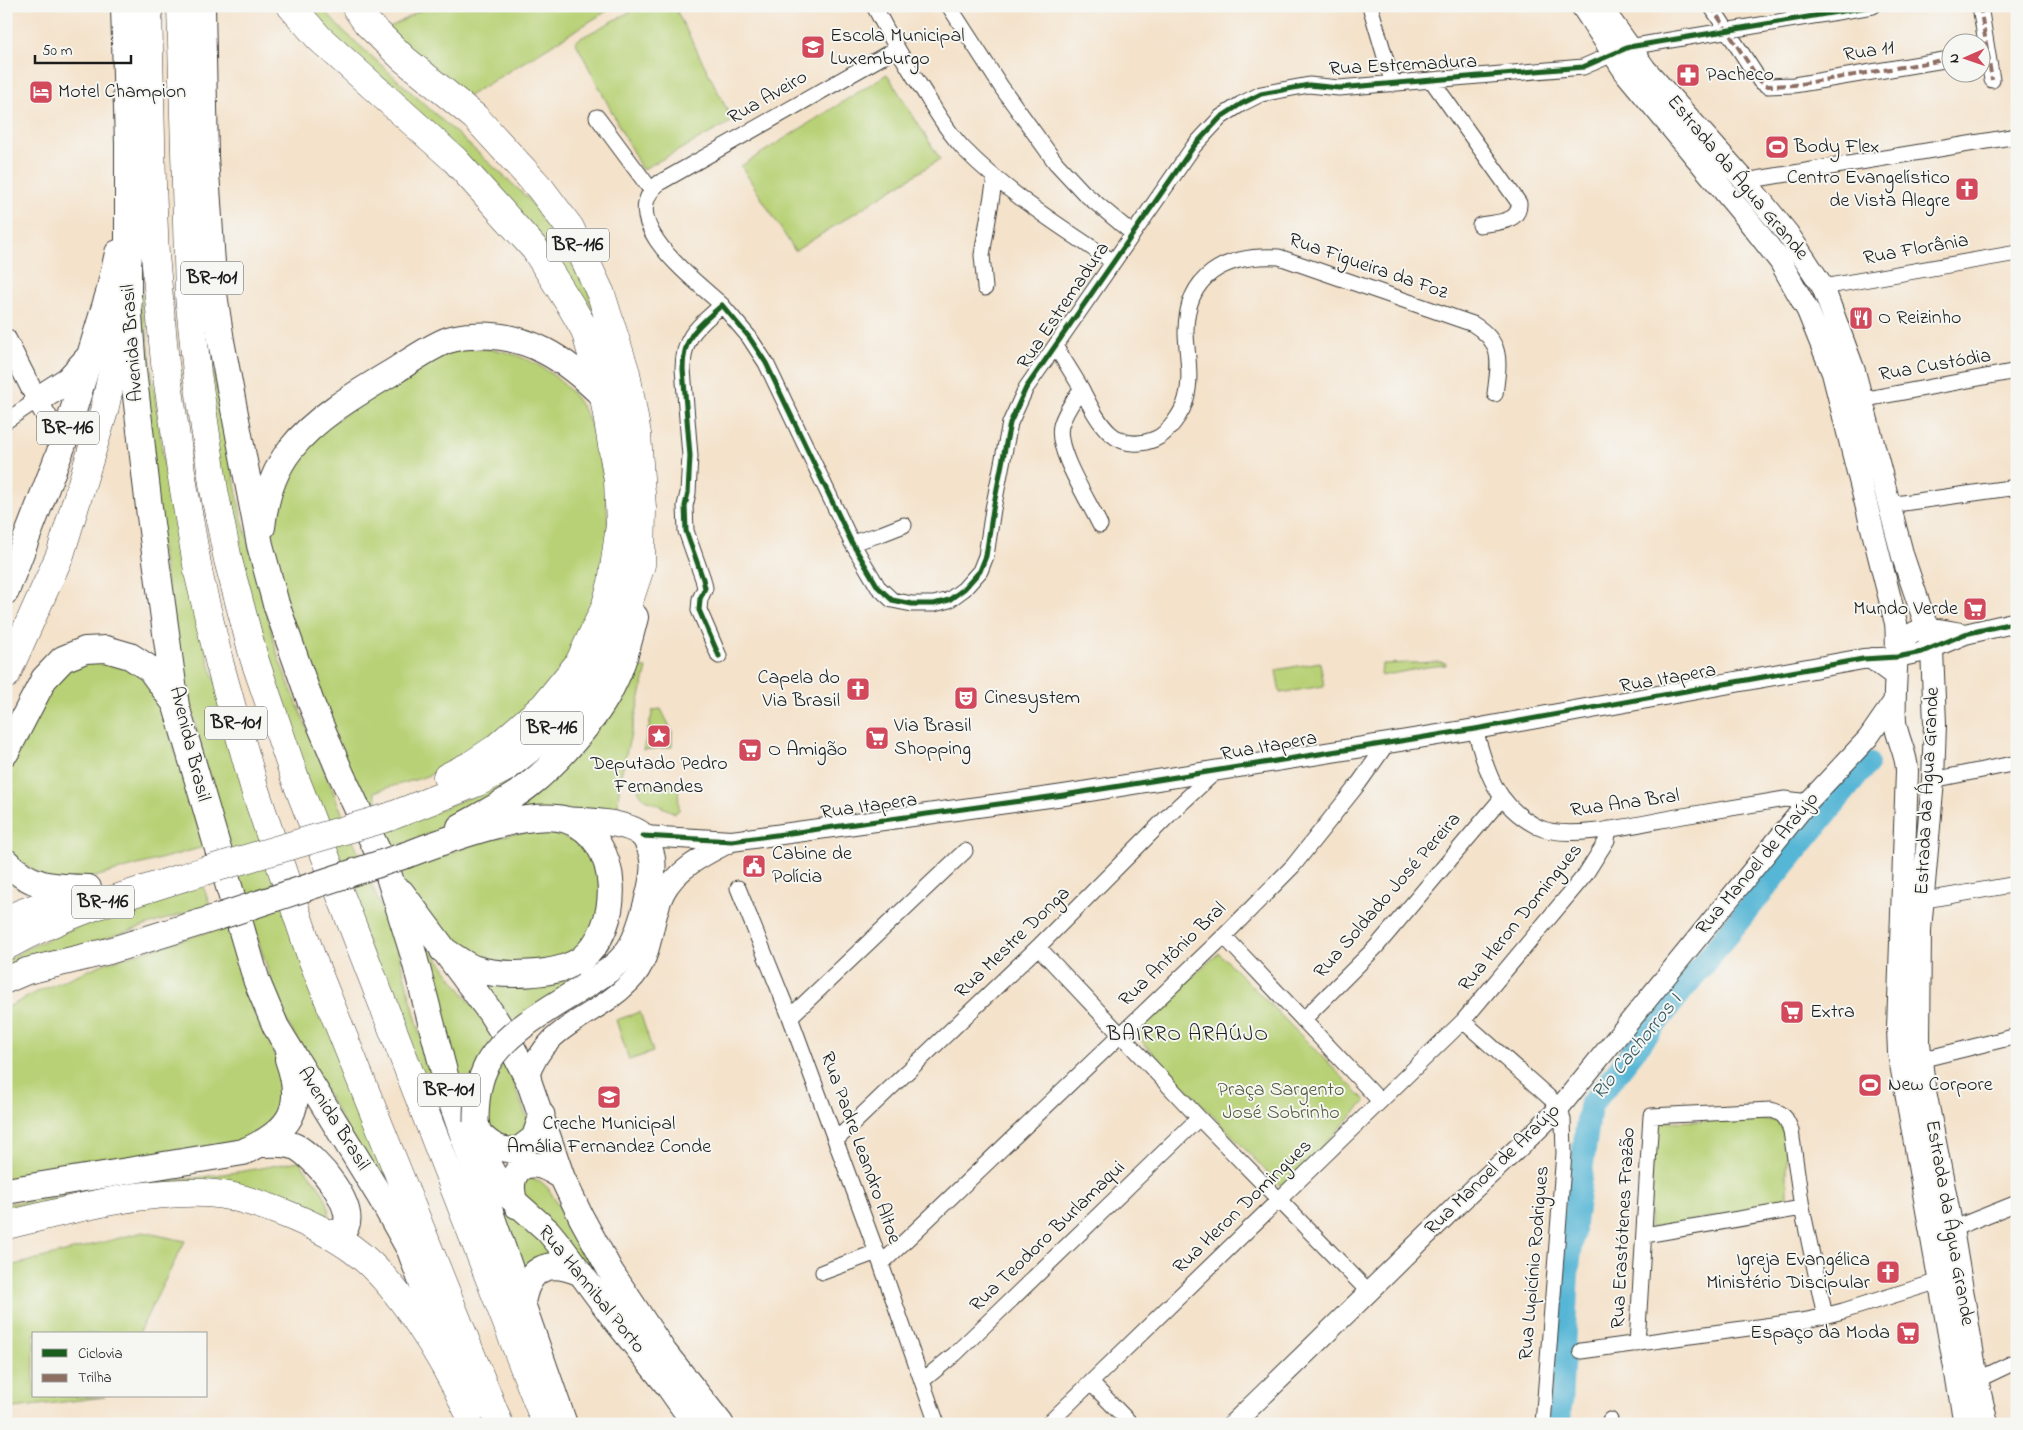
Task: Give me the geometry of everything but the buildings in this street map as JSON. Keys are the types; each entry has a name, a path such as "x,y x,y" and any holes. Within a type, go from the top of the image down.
{"highway":[{"name":"Avenida Brasil","path":"124,6 128,301 133,370 150,516 176,706 240,931 257,982 276,1027 376,1189 410,1250 440,1326 472,1418"},
{"name":"Avenida Brasil","path":"148,6 152,192 165,363 199,576 218,657 255,790 310,956 499,1424"},
{"name":"BR-101","path":"181,6 188,294 214,490 228,560 254,658 295,778 546,1424"},
{"name":"BR-101","path":"202,6 205,157 214,294 221,341 260,545 276,604 311,703 341,774 408,858 413,953 453,1106 564,1424"},
{"path":"11,918 88,888 201,864 383,810 471,766 495,749 544,706 560,689 579,663 605,608 612,583 619,533 618,481 604,397 584,330 572,306 535,248 456,160 319,38 291,6"},
{"name":"BR-116","path":"355,6 367,23 404,59 475,117 540,188 570,228 601,294 626,372 637,434 642,508 641,565 615,643 600,672 576,704 539,741 505,768 478,782 383,810"},
{"name":"BR-116","path":"6,591 63,444 90,356 116,260 128,192"},
{"name":"BR-116","path":"6,675 60,555 104,411 128,301"},
{"path":"260,545 264,502 273,478 290,450 302,437 362,390 428,350 450,339 471,336 503,337 524,341 553,355 580,373 604,397"},
{"path":"37,400 68,380 90,356"},
{"path":"408,858 528,786 566,748 596,713 612,687 628,646 638,608 641,565"},
{"path":"6,752 44,679 63,659 85,650 106,649 130,656 150,669 176,706"},
{"path":"6,980 41,967 109,950 408,858 483,829 529,819 567,820 584,829 601,846 606,857 610,877 611,896 607,915 598,938 581,959 569,966 555,970 491,973 474,968 444,950"},
{"path":"408,858 444,950 497,1022 528,1079"},
{"path":"6,862 15,871 29,880 40,884 88,888"},
{"name":"BR-116","path":"6,946 36,930 89,907 201,864"},
{"path":"6,994 109,950"},
{"path":"6,1191 243,1152 276,1136 287,1122 293,1109 295,1090 294,1077 276,1027"},
{"path":"261,1144 294,1146 305,1152 339,1192 347,1214 347,1223 343,1231 337,1233 324,1232"},
{"path":"6,1225 125,1198 202,1193 226,1194 287,1214 352,1248 390,1285 434,1347 472,1418"},
{"path":"522,1303 526,1285 531,1276 538,1270 547,1266 557,1266 579,1272"},
{"path":"528,1376 559,1424"}],"main road":[{"name":"Estrada da Água Grande","path":"1582,6 1621,51 1680,138 1780,261 1808,311 1829,361 1840,397 1893,609 1897,636 1895,724 1907,764 1913,903 1910,973 1898,1041 1902,1078 1965,1424"},
{"name":"Estrada da Água Grande","path":"1600,6 1621,51 1645,68 1788,234 1822,287 1854,370 1903,556 1929,639 1935,724 1933,780 1913,903"},
{"path":"1873,658 1896,666"},
{"path":"1899,737 1922,735 1935,724"},
{"path":"567,820 596,821 623,827 643,836"},
{"name":"Rua Hannibal Porto","path":"643,836 652,853 653,870 634,939 629,948 614,966 511,1035 496,1052 485,1068 479,1084 476,1101 477,1127 486,1161 504,1192 517,1206 548,1232 669,1387 695,1424"},
{"name":"Estrada da Água Grande","path":"1910,973 1920,1060 1952,1229 1977,1380 1987,1424"},
{"name":"Rua Hannibal Porto","path":"528,1079 562,1177 611,1272 664,1352 721,1424"},
{"path":"477,1127 489,1144 497,1148 518,1150 534,1138 542,1115"},
{"path":"517,1206 511,1188 512,1178 519,1170 534,1164 550,1169 562,1177"},
{"path":"616,1321 629,1314 635,1314 664,1352"}],"street":[{"path":"874,6 896,49 944,125 962,147 995,178 1059,226 1112,261"},
{"path":"949,6 997,80 1056,164 1084,193 1132,233"},
{"path":"1370,6 1393,84"},
{"name":"Rua 11","path":"1711,6 1760,81 1768,86 1794,85 1940,61"},
{"name":"Rua Estremadura","path":"655,186 645,206 645,213 658,245 722,305 749,337 766,363 852,543 878,587 892,600 912,604 934,604 949,600 964,589 980,571 986,556 993,508 1010,423 1026,388 1112,261 1194,146 1221,117 1241,104 1261,94 1310,85 1339,88 1577,68 1588,66 1621,51 1727,30 1873,6"},
{"path":"1980,6 1982,32"},
{"name":"Rua Aveiro","path":"655,186 896,49"},
{"path":"1990,74 1992,80"},
{"path":"1432,81 1519,203 1519,210 1516,216 1511,219 1480,225"},
{"path":"596,117 655,186"},
{"path":"1745,182 2017,136"},
{"path":"985,288 982,255 995,178"},
{"name":"Rua Florânia","path":"1822,287 2017,253"},
{"name":"Rua Figueira da Foz","path":"1055,346 1102,425 1112,436 1123,442 1142,444 1158,438 1178,419 1186,399 1188,385 1186,331 1189,306 1198,286 1208,275 1225,263 1257,256 1279,257 1474,324 1487,332 1495,343 1499,365 1495,394"},
{"path":"719,656 699,610 700,599 705,588 686,531 685,506 690,456 683,362 686,343 691,335 722,305"},
{"path":"6,338 37,400 63,444"},
{"name":"Rua Custódia","path":"1861,400 2017,371"},
{"path":"1081,389 1060,426 1060,441 1064,455 1100,525"},
{"path":"6,421 37,400"},
{"path":"1889,505 2017,487"},
{"path":"852,543 904,525"},
{"path":"1896,666 1929,639 1965,634 2017,622"},
{"name":"Rua Itapera","path":"643,836 732,841 1064,795 1475,729 1873,658"},
{"name":"Rua Manoel de Araújo","path":"1233,1424 1455,1207 1521,1147 1560,1107 1808,802 1868,738 1895,699"},
{"name":"Rua Ana Bral","path":"1475,729 1484,763 1502,798 1528,822 1549,831 1570,833 1609,829 1785,799 1808,802"},
{"path":"1868,738 1899,737"},
{"name":"Rua Antônio Bral","path":"879,1258 1224,936 1293,866 1359,783 1388,742"},
{"path":"1933,780 2017,763"},
{"name":"Rua Mestre Donga","path":"836,1140 1038,948 1172,812 1215,772"},
{"name":"Rua Soldado José Pereira","path":"1302,1020 1376,947 1502,798"},
{"name":"Rua Heron Domingues","path":"1048,1424 1463,1021 1584,875 1607,840 1609,829"},
{"name":"Rua Itapera","path":"528,1079 538,1053 548,1041 613,997 632,981 652,943 661,903 673,881 705,855 732,841"},
{"path":"790,1017 965,851"},
{"path":"1913,903 2017,884"},
{"name":"Rua Padre Leandro Altoe","path":"738,888 790,1017 836,1140 937,1424"},
{"path":"1224,936 1380,1101"},
{"path":"1038,948 1199,1118 1369,1292"},
{"path":"1463,1021 1560,1107"},
{"path":"1920,1060 2017,1036"},
{"name":"Rua Lupicínio Rodrigues","path":"1543,1424 1564,1153 1563,1120 1560,1107"},
{"name":"Rua Erastótenes Frazão","path":"1637,1344 1651,1116 1772,1110 1783,1114 1791,1131 1802,1208"},
{"name":"Rua Teodoro Burlamaqui","path":"922,1382 962,1348 1199,1118"},
{"path":"1952,1229 2017,1203"},
{"path":"1645,1235 1802,1208 1825,1316"},
{"path":"823,1272 879,1258"},
{"path":"1581,1351 1808,1320 1939,1281"},
{"path":"1977,1380 2017,1361"},
{"path":"1091,1382 1131,1424"}],"green space":[{"path":"189,6 213,366 240,510 279,660 396,944 455,1163 297,765 222,515 192,284"},
{"path":"295,6 322,6 337,25 528,198 588,291 627,432 633,498 633,535 629,573 605,641 589,671 570,699 541,728 498,763 445,792 381,813 388,827 468,798 515,772 558,737 578,715 615,662 584,718 535,772 489,803 446,827 395,847 406,870 473,844 499,837 524,833 548,833 570,839 587,853 594,864 601,884 602,904 597,924 587,942 572,957 549,969 502,971 481,969 468,965 444,948 433,936 415,909 354,788 312,690 289,622 278,578 272,547 271,526 274,506 283,479 300,451 323,429 420,364 438,355 472,349 506,352 536,364 551,374 577,399 588,419 595,439 605,485 607,511 608,538 605,564 601,590 593,615 582,639 568,662 542,693 508,725 471,754 452,765 435,773 374,792 381,810 454,781 495,758 525,734 552,708 575,678 594,645 609,611 619,574 625,537 626,498 625,479 600,364 592,336 581,310 540,250 498,198 426,129 331,45"},
{"path":"428,6 615,6 462,100 380,33"},
{"path":"641,6 674,6 733,121 642,170 575,41"},
{"path":"887,74 940,159 795,251 741,166"},
{"path":"134,232 165,473 209,663 413,1248 281,1011 222,829 182,672 159,537"},
{"path":"112,659 145,677 161,704 204,847 76,882 51,881 6,853 6,767 46,688 77,662"},
{"path":"1320,662 1324,686 1280,693 1276,670"},
{"path":"1446,663 1446,665 1381,676 1382,664"},
{"path":"631,667 647,668 620,779 617,817 510,810"},
{"path":"661,709 672,731 672,747 643,750 653,710"},
{"path":"678,781 679,810 675,813 643,798 638,790 645,784"},
{"path":"203,886 210,905 61,953 6,975 6,960 54,937 103,918"},
{"path":"407,917 495,1036 531,1128 514,1142 465,1116"},
{"path":"227,926 283,1079 283,1109 260,1138 6,1183 6,1008 39,991 103,964"},
{"name":"Praça Sargento José Sobrinho","path":"1219,953 1366,1101 1282,1188 1131,1030"},
{"path":"594,972 508,1026 468,975"},
{"path":"640,1012 653,1052 629,1060 616,1020"},
{"path":"1787,1120 1787,1203 1649,1228 1654,1122"},
{"path":"299,1161 326,1199 329,1207 327,1225 235,1188 6,1214 6,1204 244,1171"},
{"path":"533,1179 540,1181 548,1188 616,1302 533,1212 518,1184 525,1180"},
{"path":"501,1205 558,1252 542,1255 521,1271"},
{"path":"143,1232 185,1241 139,1332 32,1332 32,1398 97,1398 6,1409 6,1267"}],"waterway":[{"name":"Rio Cachorros I","path":"1559,1424 1567,1274 1590,1106 1867,763"}],"marked path":[{"path":"1711,6 1760,81 1768,86 1794,85 1940,61"},
{"path":"1980,6 1992,80"}],"cycle path":[{"path":"719,656 699,610 700,599 705,588 686,531 685,506 688,493 690,456 683,369 689,339 722,305 749,337 766,363 852,543 878,587 892,600 912,604 934,604 949,600 964,589 980,571 986,556 1010,423 1026,388 1194,146 1221,117 1241,104 1261,94 1309,85 1339,88 1583,67 1629,47 1873,6"},
{"path":"643,836 732,841 1064,795 1475,729 1863,659 1897,657 1922,652 1965,634 2017,622"}],"place":[{"name":"Escola Municipal Luxemburgo","path":"813,47"},
{"name":"Pacheco","path":"1688,75"},
{"name":"Motel Champion","path":"41,92"},
{"name":"Body Flex","path":"1777,147"},
{"name":"Centro Evangelístico de Vista Alegre","path":"1967,189"},
{"name":"O Reizinho","path":"1861,318"},
{"name":"Mundo Verde","path":"1975,609"},
{"name":"Capela do Via Brasil","path":"858,689"},
{"name":"Cinesystem","path":"966,698"},
{"name":"Deputado Pedro Fernandes","path":"659,736"},
{"name":"Via Brasil Shopping","path":"877,738"},
{"name":"O Amigão","path":"750,750"},
{"name":"Cabine de Polícia","path":"754,866"},
{"name":"Extra","path":"1792,1012"},
{"name":"New Corpore","path":"1870,1085"},
{"name":"Creche Municipal Amália Fernandez Conde","path":"609,1097"},
{"name":"Igreja Evangélica Ministério Discipular","path":"1888,1272"},
{"name":"Espaço da Moda","path":"1908,1333"}],"district":[{"name":"BAIRRO ARAÚJO","path":"1188,1035"}]}
